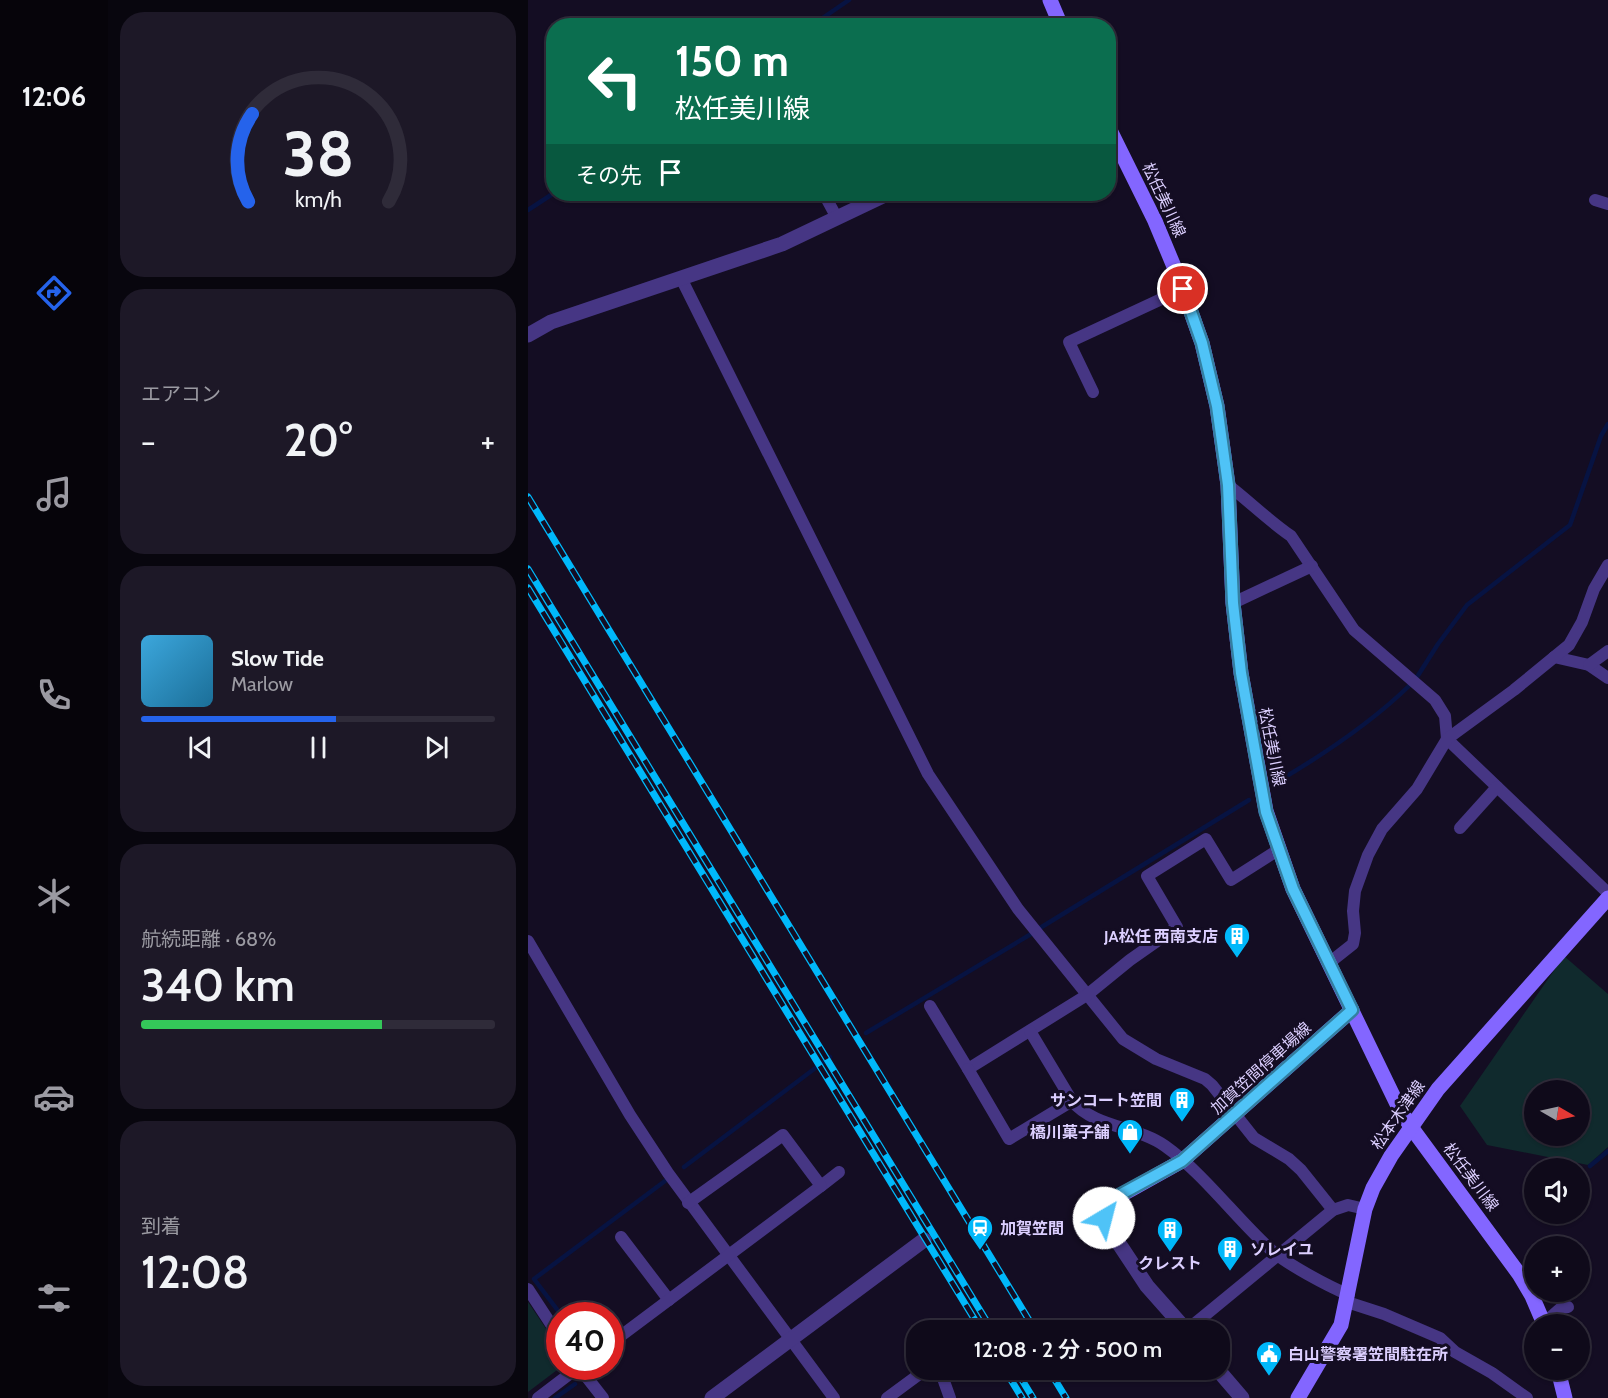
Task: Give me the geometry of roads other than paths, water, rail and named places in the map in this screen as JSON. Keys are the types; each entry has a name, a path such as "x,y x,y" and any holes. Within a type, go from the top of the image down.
{"main road":[{"path":"1050,0 1058,18"},
{"name":"松任美川線","path":"1116,142 1155,221 1183,289 1202,343 1217,406 1228,485 1233,603 1241,673 1266,812 1278,850 1297,899 1399,1108 1518,1274 1532,1296 1540,1314"},
{"name":"松本木津線","path":"1298,1398 1341,1325 1365,1209 1381,1172 1438,1089 1608,898"},
{"name":"加賀笠間停車場線","path":"1105,1211 1114,1198 1182,1161 1352,1010"},
{"path":"1560,1380 1565,1398"}],"street":[{"path":"1595,200 1608,204"},
{"path":"828,201 837,218"},
{"path":"528,335 551,322 782,244 873,201"},
{"path":"681,278 928,774 1018,909 1123,1039 1156,1059 1205,1079 1236,1113 1254,1138 1289,1159 1301,1170 1333,1210"},
{"path":"1093,392 1069,342 1183,289"},
{"path":"1228,485 1291,536 1354,630 1435,700 1445,716 1447,739 1608,893"},
{"path":"1329,963 1353,944 1355,891 1360,872 1372,846 1389,820 1417,789 1447,739 1514,690 1569,645 1582,622 1594,589 1608,565"},
{"path":"1233,603 1312,566"},
{"path":"1589,664 1608,651"},
{"path":"1554,657 1589,664 1608,678"},
{"path":"1460,828 1497,787"},
{"path":"968,1069 1087,995 1130,960 1177,927 1147,876 1206,839 1231,880 1278,850"},
{"path":"528,940 630,1115 688,1203 834,1398"},
{"path":"930,1006 1009,1138 1072,1101"},
{"path":"1030,1030 1077,1107 1099,1120 1164,1145 1278,1255 1348,1298 1440,1338 1455,1352 1492,1372 1527,1398"},
{"path":"688,1203 783,1136 821,1186"},
{"path":"624,1334 839,1172"},
{"path":"1199,1320 1333,1210 1348,1205 1365,1209"},
{"path":"1105,1211 1106,1224 1131,1264 1179,1320"},
{"path":"621,1237 669,1300"},
{"path":"711,1398 924,1240"},
{"path":"528,1289 546,1317"},
{"path":"1555,1314 1561,1308 1568,1307"},
{"path":"538,1398 562,1380"},
{"path":"589,1380 603,1398"},
{"path":"887,1398 911,1380"},
{"path":"944,1380 950,1398"},
{"path":"1227,1380 1242,1398"}],"waterway":[{"path":"823,18 849,0"},
{"path":"528,210 546,198"},
{"path":"1417,677 1467,605 1570,525 1601,436 1608,424"},
{"path":"1275,783 1346,738 1410,685"},
{"path":"1040,928 1249,800"},
{"path":"866,1033 1031,934"},
{"path":"684,1167 830,1057"},
{"path":"1590,1166 1608,1151"},
{"path":"551,1302 534,1279 665,1181"},
{"path":"555,1398 575,1384"}],"railway":[{"path":"528,497 1029,1320"},
{"path":"528,569 986,1320"},
{"path":"528,588 975,1320"},
{"path":"1011,1380 1022,1398"},
{"path":"1022,1380 1033,1398"},
{"path":"1055,1380 1066,1398"}],"place":[{"name":"JA松任 西南支店","path":"1237,959"},
{"name":"サンコート笠間","path":"1182,1123"},
{"name":"橋川菓子舗","path":"1130,1155"},
{"name":"加賀笠間","path":"980,1251"},
{"name":"クレスト","path":"1170,1253"},
{"name":"ソレイユ","path":"1230,1272"},
{"name":"白山警察署笠間駐在所","path":"1269,1377"}]}
